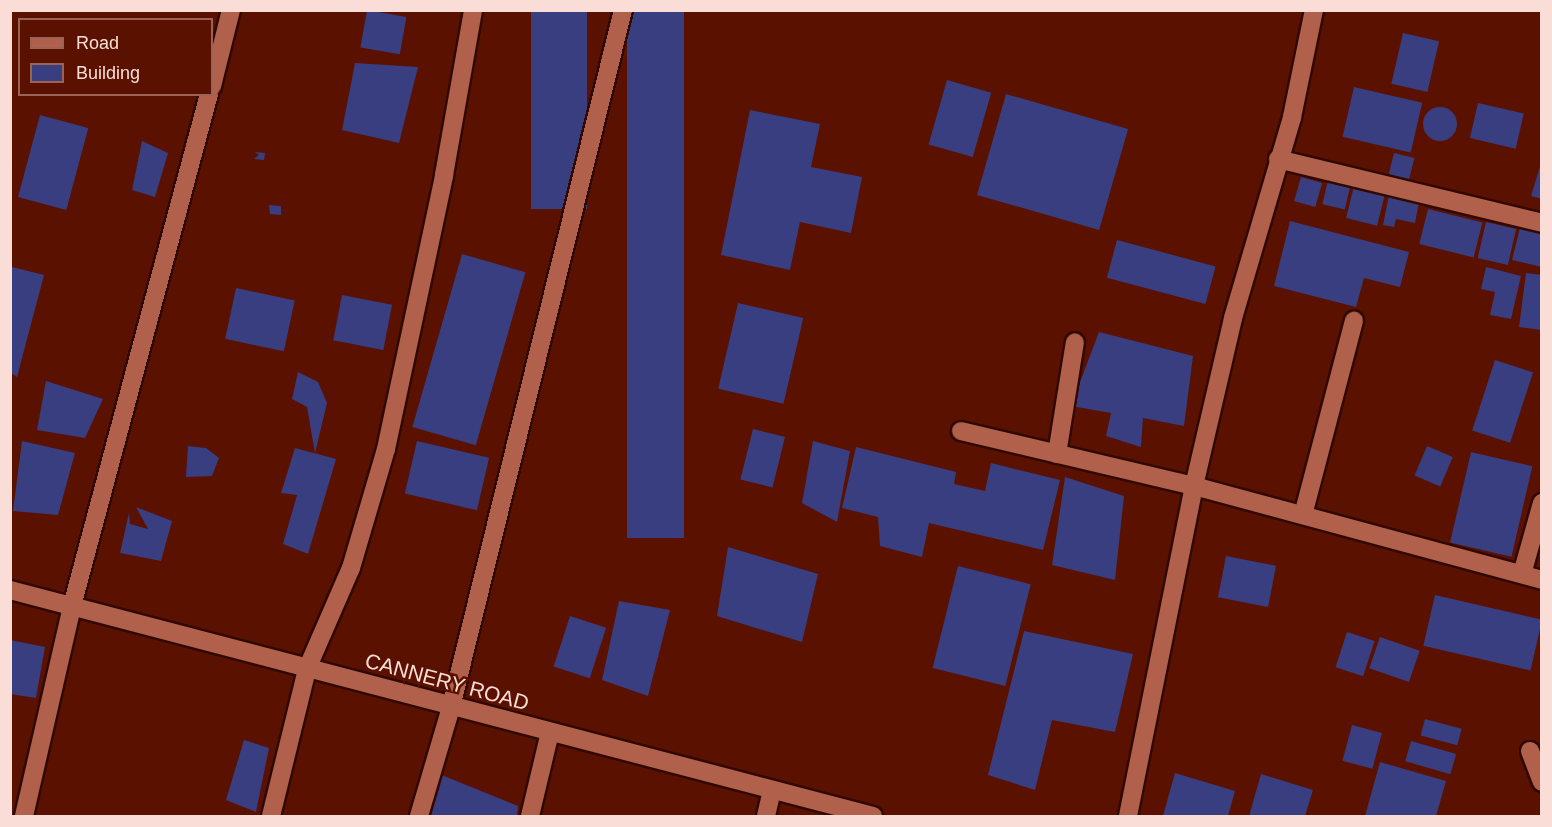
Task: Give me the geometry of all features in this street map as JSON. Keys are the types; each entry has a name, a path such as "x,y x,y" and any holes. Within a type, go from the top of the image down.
{"street":[{"path":"213,82 231,10"},
{"path":"271,816 308,669 351,568 386,449 444,175 473,10"},
{"path":"420,816 451,706 623,10"},
{"path":"1128,816 1194,486 1233,318 1278,159 1314,10"},
{"path":"24,816 72,606 208,96"},
{"path":"1278,159 1542,223"},
{"path":"1303,516 1354,321"},
{"path":"1057,454 1075,342"},
{"path":"961,431 1194,486 1542,580"},
{"path":"1522,574 1542,503"},
{"name":"CANNERY ROAD","path":"10,590 873,816"},
{"path":"530,816 550,732"},
{"path":"1530,751 1542,782"},
{"path":"766,816 772,790"}],"building":[{"path":"367,10 406,17 400,54 360,47"},
{"path":"531,10 587,10 587,209 531,209"},
{"path":"627,10 684,10 684,538 627,538"},
{"path":"1403,33 1439,41 1427,92 1391,84"},
{"path":"355,63 418,67 399,143 342,130"},
{"path":"947,80 991,93 973,157 929,144"},
{"path":"1354,87 1422,103 1411,152 1343,137"},
{"path":"1006,94 1128,129 1099,230 977,195"},
{"path":"1478,103 1524,114 1516,149 1470,138"},
{"path":"1440,107 1452,112 1457,124 1452,136 1440,141 1428,136 1423,124 1428,112"},
{"path":"750,110 820,124 811,167 862,177 851,233 800,222 790,270 721,255"},
{"path":"40,115 88,128 66,210 18,197"},
{"path":"142,141 168,153 155,197 132,190"},
{"path":"255,152 265,153 264,160 254,159 259,155"},
{"path":"1394,153 1414,158 1409,179 1389,174"},
{"path":"1542,164 1542,199 1531,196"},
{"path":"1301,177 1322,183 1315,207 1294,201"},
{"path":"1328,180 1350,185 1345,210 1322,204"},
{"path":"1355,182 1386,190 1377,226 1346,218"},
{"path":"1389,195 1419,202 1415,223 1396,219 1394,227 1383,225"},
{"path":"269,205 281,206 281,215 270,214"},
{"path":"1428,209 1482,223 1474,257 1419,244"},
{"path":"1290,221 1409,252 1400,287 1364,278 1356,307 1274,286"},
{"path":"1486,222 1516,229 1508,265 1478,258"},
{"path":"1520,228 1542,233 1542,267 1512,260"},
{"path":"1117,240 1216,266 1205,304 1107,278"},
{"path":"462,254 525,272 476,445 412,427"},
{"path":"12,267 44,275 17,377 10,372"},
{"path":"1486,267 1521,276 1511,319 1490,315 1495,292 1481,289"},
{"path":"1526,273 1542,275 1542,330 1519,327"},
{"path":"236,288 295,300 284,351 225,339"},
{"path":"342,295 392,305 383,350 333,340"},
{"path":"738,303 803,318 783,404 718,389"},
{"path":"1099,332 1193,356 1184,426 1143,418 1141,447 1106,436 1111,413 1071,406"},
{"path":"1495,360 1533,372 1510,443 1472,430"},
{"path":"298,372 318,382 327,403 315,453 307,407 292,399"},
{"path":"46,381 103,399 85,438 37,430"},
{"path":"753,429 785,437 772,487 740,479"},
{"path":"22,441 75,453 58,515 13,511"},
{"path":"417,441 489,458 477,510 405,494"},
{"path":"813,441 850,451 837,522 802,503"},
{"path":"188,446 206,448 219,458 212,476 186,477"},
{"path":"1427,446 1453,457 1440,486 1414,475"},
{"path":"856,447 956,472 954,484 985,491 991,463 1060,480 1043,550 929,523 922,557 880,546 878,517 842,508"},
{"path":"295,448 336,459 308,554 283,544 297,495 281,493"},
{"path":"1471,452 1532,466 1511,557 1450,543"},
{"path":"1065,477 1124,496 1115,580 1052,565"},
{"path":"136,507 172,521 161,561 120,553 129,513 130,524 148,529"},
{"path":"728,547 818,574 802,642 717,616"},
{"path":"1226,556 1276,566 1268,607 1218,597"},
{"path":"958,566 1031,584 1005,686 933,668"},
{"path":"1435,595 1542,620 1530,670 1423,646"},
{"path":"619,601 670,610 648,696 602,680"},
{"path":"570,616 606,628 590,678 554,666"},
{"path":"1024,631 1133,654 1115,732 1052,720 1035,790 988,775"},
{"path":"1347,632 1375,641 1363,676 1336,667"},
{"path":"1380,637 1420,651 1409,682 1369,668"},
{"path":"10,640 45,647 36,698 10,694"},
{"path":"1425,719 1462,729 1457,745 1421,735"},
{"path":"1352,725 1382,733 1372,769 1342,761"},
{"path":"244,740 269,748 256,812 226,800"},
{"path":"1411,741 1456,754 1450,774 1405,761"},
{"path":"1380,762 1446,781 1436,816 1365,816"},
{"path":"1175,773 1235,791 1228,816 1163,816"},
{"path":"439,774 518,806 517,816 428,816"},
{"path":"1261,774 1313,790 1305,816 1249,816"}]}
